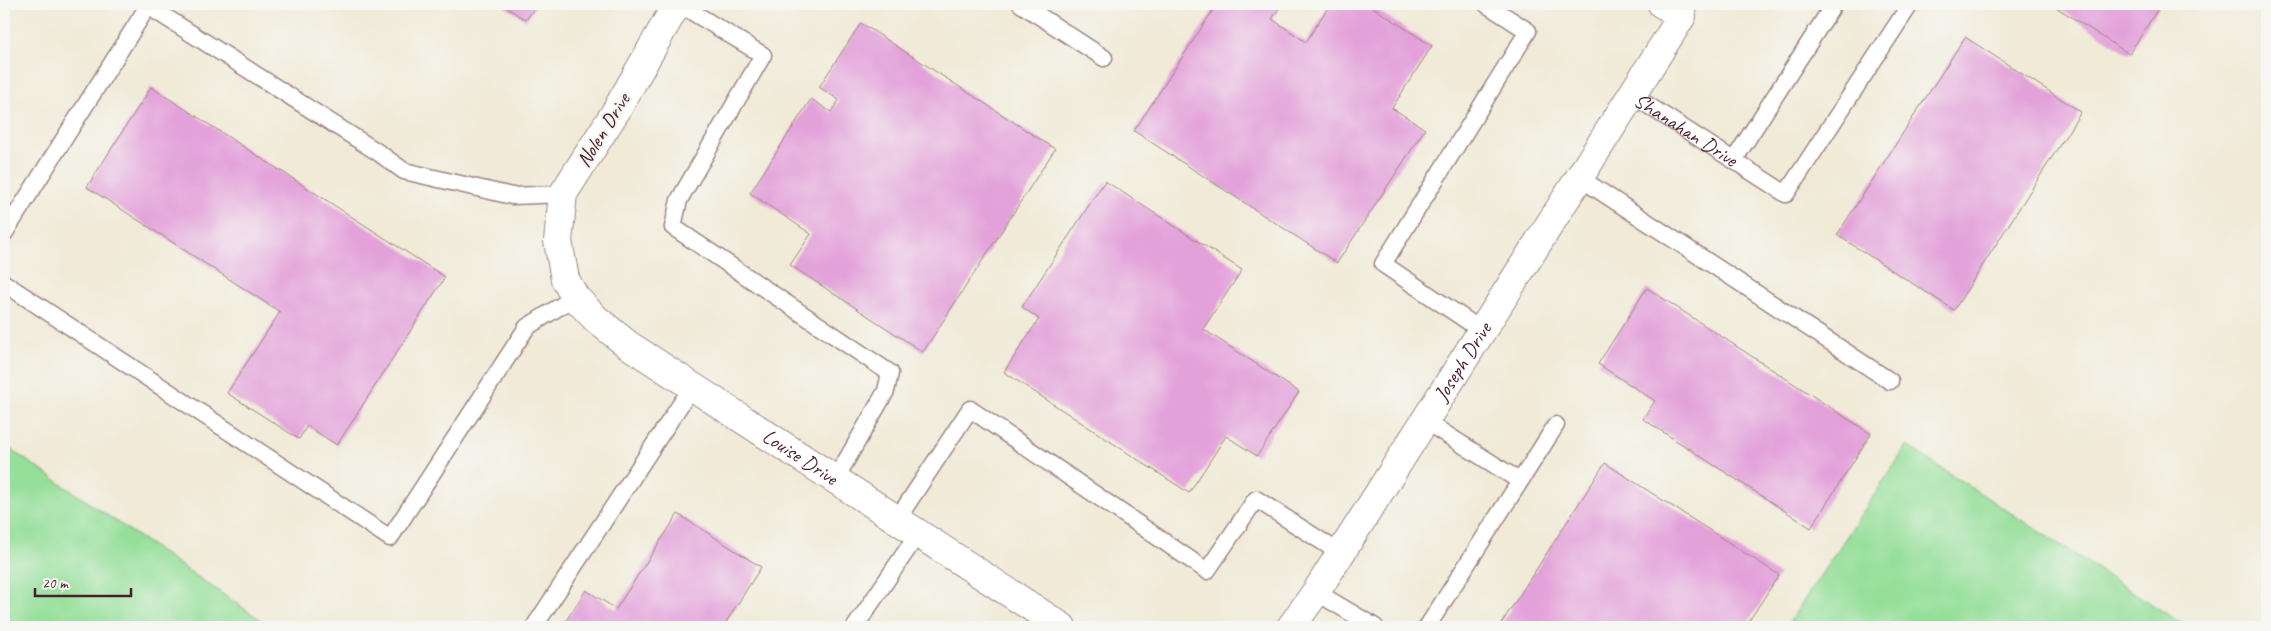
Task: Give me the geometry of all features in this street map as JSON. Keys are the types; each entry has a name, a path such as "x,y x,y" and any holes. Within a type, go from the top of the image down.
{"street":[{"name":"Nolen Drive","path":"562,265 558,241 564,194 616,111 678,4"},
{"name":"Shanahan Drive","path":"1632,96 1678,8"},
{"name":"Joseph Drive","path":"1291,627 1316,592 1632,96"},
{"name":"Louise Drive","path":"562,265 565,278 575,297 596,319 627,344 907,528 1062,627"}],"lane":[{"path":"678,4 763,55 679,200 673,227 890,373 886,391 835,480"},
{"path":"1021,4 1104,58"},
{"path":"1482,330 1383,264 1528,31 1486,4"},
{"path":"1734,160 1834,4"},
{"name":"Shanahan Drive","path":"1632,96 1786,194 1909,6 1905,4"},
{"path":"4,234 148,6 379,153 404,172 512,196 564,194"},
{"path":"1580,178 1890,381"},
{"path":"4,283 390,538 527,327 575,297"},
{"path":"534,627 692,386"},
{"path":"855,627 970,409 1207,571 1256,499 1340,553"},
{"path":"1425,421 1520,481"},
{"path":"1427,627 1556,425"},
{"path":"1316,592 1376,627"}],"green space":[{"path":"4,445 271,627 4,627"},
{"path":"1907,446 2187,627 1786,627"}],"building":[{"path":"501,4 537,4 526,20"},
{"path":"1217,4 1282,4 1272,19 1306,42 1330,4 1368,4 1432,46 1392,108 1425,129 1337,263 1134,131"},
{"path":"2051,4 2161,4 2129,54"},
{"path":"861,23 1055,149 923,352 790,265 811,234 750,193 811,99 831,112 839,100 819,87"},
{"path":"1965,37 2081,112 1954,310 1837,235"},
{"path":"151,87 445,277 337,445 307,426 299,439 227,393 280,312 87,187"},
{"path":"1105,181 1242,270 1203,329 1299,392 1257,456 1226,436 1189,493 1004,372 1039,319 1022,307"},
{"path":"1647,288 1871,434 1811,528 1643,419 1655,401 1598,364"},
{"path":"1605,463 1779,575 1745,627 1499,627"},
{"path":"678,514 761,567 723,627 562,627 586,590 616,609"}]}
